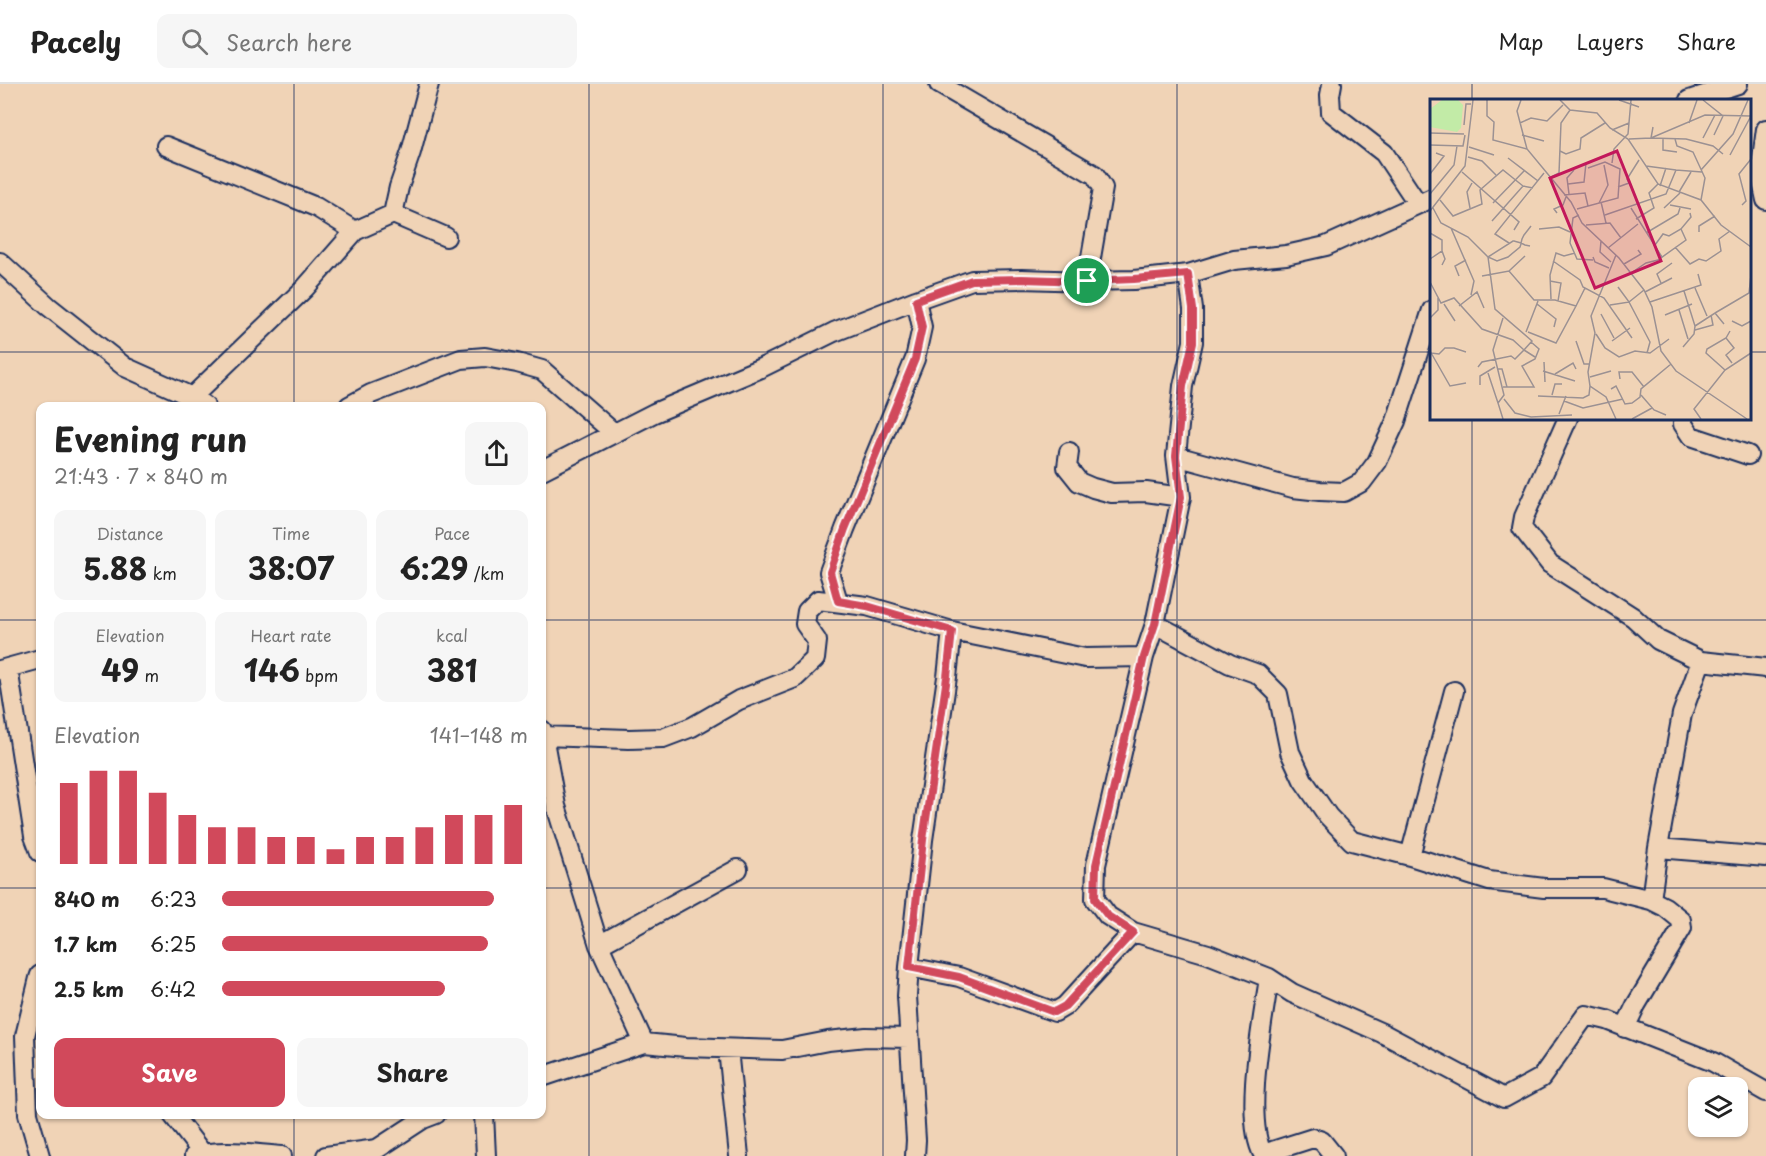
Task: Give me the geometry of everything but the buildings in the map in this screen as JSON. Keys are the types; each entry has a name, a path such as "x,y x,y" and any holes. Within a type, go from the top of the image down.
{"street":[{"path":"393,214 429,84"},
{"path":"939,84 1095,175 1103,188 1087,281"},
{"path":"546,468 654,413 761,368 834,332 972,280 1087,281 1188,274 1234,260 1286,255 1326,246 1424,201 1384,153 1331,112 1332,84"},
{"path":"1692,99 1738,84"},
{"path":"1766,129 1760,174 1766,200"},
{"path":"166,146 316,207 355,231"},
{"path":"0,262 48,306 125,367 198,402 355,231 393,214 446,237"},
{"path":"1188,274 1193,309 1193,342 1183,386 1176,456 1181,497 1155,624 1144,657 1096,865 1095,899 1108,916 1133,932 1208,954 1269,978 1292,993 1382,1033 1504,1098 1541,1078 1586,1015 1607,1020 1713,1062 1766,1092"},
{"path":"838,601 830,572 845,529 915,359 922,327 916,300"},
{"path":"1176,456 1293,488 1344,492 1362,482 1377,462 1396,421 1430,314"},
{"path":"357,402 371,394 461,359 485,357 542,370 614,433"},
{"path":"1567,420 1524,517 1522,528 1550,564 1633,618 1658,640 1701,661 1766,668"},
{"path":"1683,420 1691,436 1748,455"},
{"path":"1069,452 1067,467 1079,482 1093,488 1112,493 1146,492 1181,497"},
{"path":"546,733 629,739 663,738 692,727 739,700 795,678 815,659 817,641 805,624 807,611 818,600 867,606 952,631 1085,658 1144,657"},
{"path":"1155,624 1230,664 1258,674 1278,694 1290,752 1303,780 1328,816 1352,842 1410,856 1489,881 1544,888 1603,888 1651,900 1665,907 1680,920 1682,928 1636,1005 1625,1028"},
{"path":"915,1156 907,996 909,967 923,840 952,631"},
{"path":"36,660 4,669 36,841"},
{"path":"1651,900 1682,714 1701,661"},
{"path":"1410,856 1454,691"},
{"path":"546,754 556,806 599,945 644,1043"},
{"path":"1658,848 1766,856"},
{"path":"599,945 738,869"},
{"path":"909,967 959,977 1054,1012 1065,1006 1133,932"},
{"path":"1269,978 1254,1103 1256,1134 1260,1148 1263,1154 1313,1138 1322,1141 1334,1156"},
{"path":"36,990 25,1036 28,1114 40,1156"},
{"path":"546,1076 644,1043 782,1050 828,1041 866,1037 909,1038"},
{"path":"728,1048 739,1156"},
{"path":"175,1119 198,1155 244,1151 271,1156"},
{"path":"326,1156 377,1149 423,1119"},
{"path":"484,1119 486,1156"}],"route":[{"path":"1188,274 1193,309 1193,342 1183,386 1176,456 1181,497 1155,624 1144,657 1096,865 1095,899 1108,916 1133,932 1065,1006 1054,1012 959,977 909,967 923,840 952,631 867,606 838,601 830,572 845,529 915,359 922,327 916,300 972,280 1087,281 1188,274"}]}
